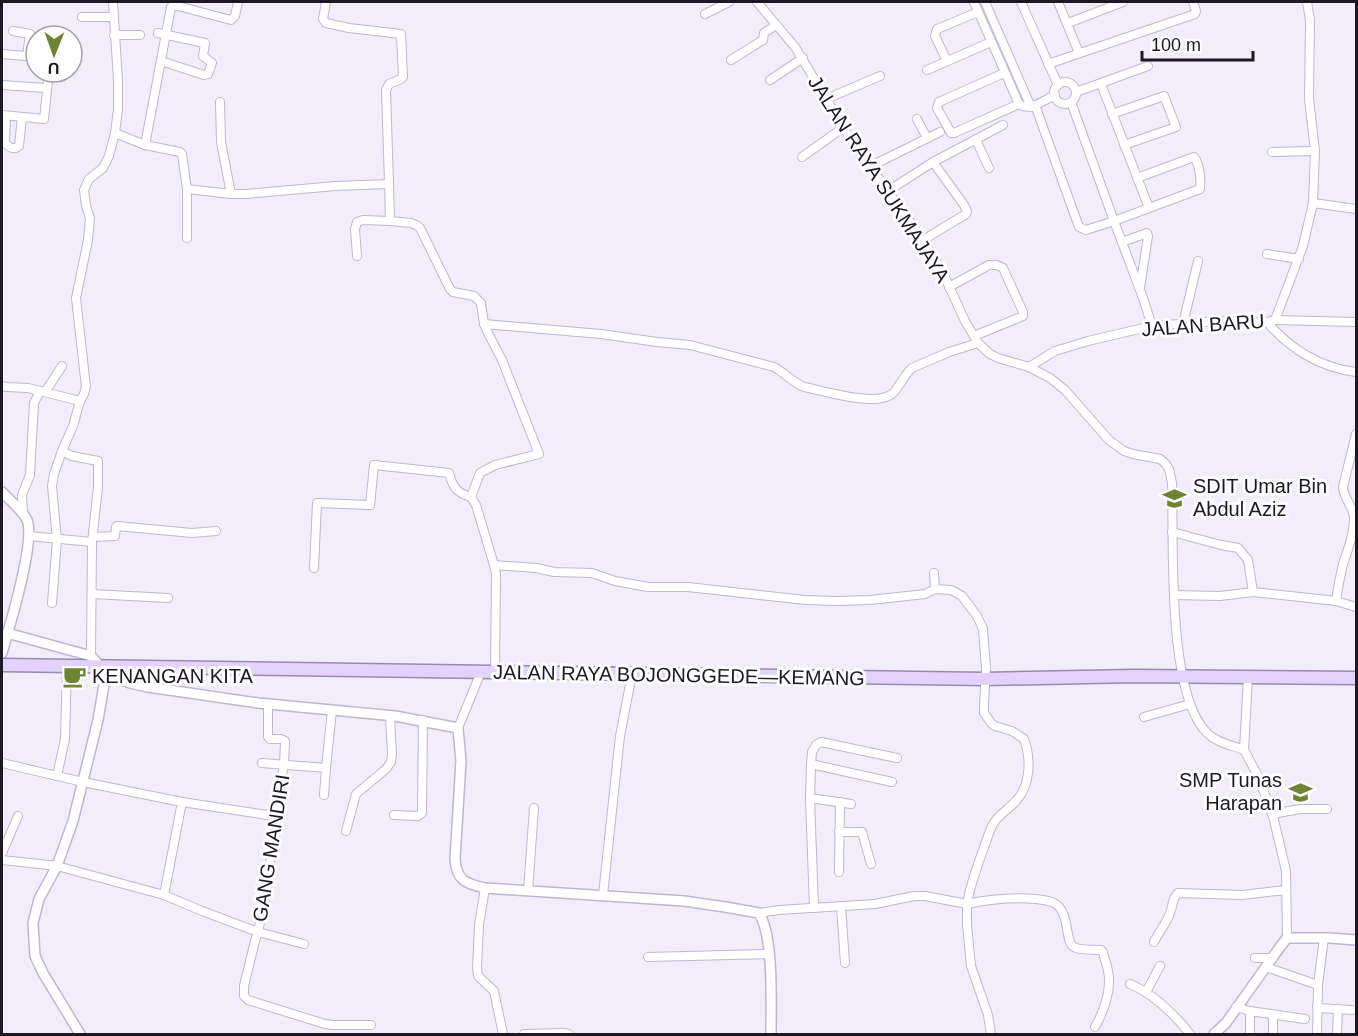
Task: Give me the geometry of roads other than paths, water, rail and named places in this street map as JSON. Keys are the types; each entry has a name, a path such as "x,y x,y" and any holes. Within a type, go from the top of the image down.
{"highway":[{"name":"JALAN RAYA BOJONGGEDE—KEMANG","path":"2,665 67,666 103,670 495,672 985,679 1182,676 1356,678"}],"street":[{"path":"52,603 57,540 52,486 54,474 86,387 76,298 88,240 90,218 84,190 89,179 103,168 109,156 118,109 113,2"},
{"path":"145,145 161,61 162,34 172,6 231,20 235,16 238,2"},
{"path":"326,2 323,19 326,23 401,34 403,76 389,84 386,90 390,221"},
{"path":"705,14 729,2"},
{"name":"JALAN RAYA SUKMAJAYA","path":"757,2 803,58 844,127 923,240 942,271 976,339 990,354 1029,367 1050,378 1065,390 1109,440 1124,451 1160,459 1165,463 1171,474 1172,483 1174,595 1182,676 1190,704 1208,734 1216,740 1244,750"},
{"path":"974,2 1019,104 1023,108 1033,106 1055,95"},
{"path":"985,2 1033,106 1079,227 1086,230 1114,221 1200,189 1201,183 1197,161 1194,157 1137,178"},
{"path":"1021,2 1058,85"},
{"path":"1058,2 1079,53"},
{"path":"1068,22 1123,2"},
{"path":"1048,63 1195,14 1193,2"},
{"name":"JALAN BARU","path":"1029,367 1055,351 1152,326 1218,321 1271,321 1299,258 1308,231 1313,202 1315,151 1309,99 1310,20 1307,2"},
{"path":"947,61 935,36 937,29 978,12"},
{"path":"82,17 113,17"},
{"path":"731,60 763,40 764,33 776,25"},
{"path":"13,31 24,33"},
{"path":"114,35 140,34"},
{"path":"161,61 204,75 207,75 212,63 203,56 205,43 162,34"},
{"path":"927,70 991,42"},
{"path":"2,54 24,56"},
{"path":"770,80 803,58"},
{"path":"1076,92 1148,66"},
{"path":"1004,73 939,102 937,108 951,133 954,133 1019,104"},
{"path":"826,99 880,76"},
{"path":"1063,82 1074,86 1075,98 1071,102 1062,103 1055,95 1058,85 1063,82"},
{"path":"22,117 19,146 8,147 5,143 4,116 22,117 44,119 47,84"},
{"path":"1101,84 1149,208"},
{"path":"2,85 46,88"},
{"path":"1112,114 1164,96 1176,127 1124,145"},
{"path":"220,102 220,142 231,194"},
{"path":"1071,102 1152,326"},
{"path":"917,119 927,138"},
{"path":"888,191 933,162 1003,125"},
{"path":"802,157 844,127"},
{"path":"871,166 940,132"},
{"path":"115,133 145,145 180,152 184,159 187,189 187,238"},
{"path":"976,140 989,168"},
{"path":"1272,152 1315,151"},
{"path":"923,240 967,212 933,162"},
{"path":"187,189 246,194 389,184"},
{"path":"1313,202 1356,209"},
{"path":"357,256 355,229 357,222 363,220 390,221 411,223 420,228 448,286 453,292 474,296 481,303 484,324 502,360 539,454 495,465 480,473 471,497 480,515 494,565 495,672"},
{"path":"1122,242 1147,233 1140,289"},
{"path":"1267,254 1299,258"},
{"path":"1183,324 1198,261"},
{"path":"484,324 601,334 702,347 774,367 804,387 879,400 894,393 912,368 1023,316 1003,268 993,264 949,287"},
{"path":"1356,322 1271,321 1273,329 1306,356 1331,367 1356,372"},
{"path":"22,514 22,495 30,475 34,403 62,366"},
{"path":"2,386 28,388 80,401"},
{"path":"1336,601 1355,522 1343,487 1356,434"},
{"path":"62,452 98,461 93,540 92,656"},
{"path":"314,568 317,503 370,505 374,465 449,473 453,486 459,494 471,497"},
{"path":"2,492 27,520 30,536 22,576 4,633 2,653"},
{"path":"30,536 57,540 93,540 115,536 117,526 192,533 216,531"},
{"path":"1172,532 1239,548 1248,560 1253,592"},
{"path":"494,565 536,568 554,572 592,573 615,581 648,587 688,587 805,600 870,600 925,594 935,589 951,590 962,596 977,616 983,629 984,713 995,726 1012,731 1024,739 1028,753 1023,793 993,825 969,891 967,904 971,966 988,1015 992,1035"},
{"path":"934,573 935,589"},
{"path":"1174,595 1220,596 1253,592 1336,601 1356,606"},
{"path":"92,594 168,598"},
{"path":"4,633 92,656 103,670 130,684 268,704 423,720 458,728"},
{"path":"57,776 65,739 67,666"},
{"path":"80,1035 35,956 33,923 39,899 57,866 73,821 98,720 103,670"},
{"path":"481,672 458,728 461,761 455,868 462,880 485,888 684,901 759,913 875,903 914,896 967,904 989,899 1045,900 1054,903 1064,914 1071,944 1075,948 1103,952 1109,973 1108,987 1105,1006 1095,1027"},
{"path":"603,895 620,736 632,674"},
{"path":"1214,1035 1226,1023 1287,938 1286,871 1272,814 1258,776 1244,750 1248,677"},
{"path":"268,704 268,737 285,741 284,765"},
{"path":"1144,717 1190,704"},
{"path":"324,795 332,710"},
{"path":"346,831 356,794 391,762 390,716"},
{"path":"394,815 418,816 422,813 423,720"},
{"path":"814,908 810,798 812,752 821,742 897,758"},
{"path":"2,763 182,802 274,816"},
{"path":"262,763 326,768"},
{"path":"811,764 892,782"},
{"name":"GANG MANDIRI","path":"284,765 274,816 269,878 244,987 244,996 246,999 325,1024 371,1025"},
{"path":"810,798 851,804"},
{"path":"164,895 182,802"},
{"path":"839,872 840,802"},
{"path":"528,891 534,808"},
{"path":"1272,814 1300,808 1327,809"},
{"path":"2,852 18,816"},
{"path":"839,832 862,832 871,864"},
{"path":"2,860 57,866 164,895 258,932 304,944"},
{"path":"485,888 479,925 478,976 494,991 503,1035"},
{"path":"1154,942 1170,915 1176,894 1242,895 1286,890"},
{"path":"841,906 845,963"},
{"path":"759,913 766,927 769,954 771,1035"},
{"path":"1287,938 1356,940"},
{"path":"1317,1035 1318,985 1324,938"},
{"path":"648,957 769,954"},
{"path":"1255,958 1273,958"},
{"path":"1146,992 1160,966"},
{"path":"1266,967 1318,985"},
{"path":"1130,984 1146,992 1164,1006 1190,1035"},
{"path":"1236,1007 1305,1019"},
{"path":"1317,1008 1352,1010"},
{"path":"1337,1035 1338,1009"},
{"path":"1250,1011 1250,1035"},
{"path":"1273,1015 1273,1035"},
{"path":"524,1035 564,1033 569,1035"}],"place":[{"name":"SDIT Umar Bin Abdul Aziz","path":"1175,498"},
{"name":"KENANGAN KITA","path":"74,676"},
{"name":"SMP Tunas Harapan","path":"1300,792"}]}
